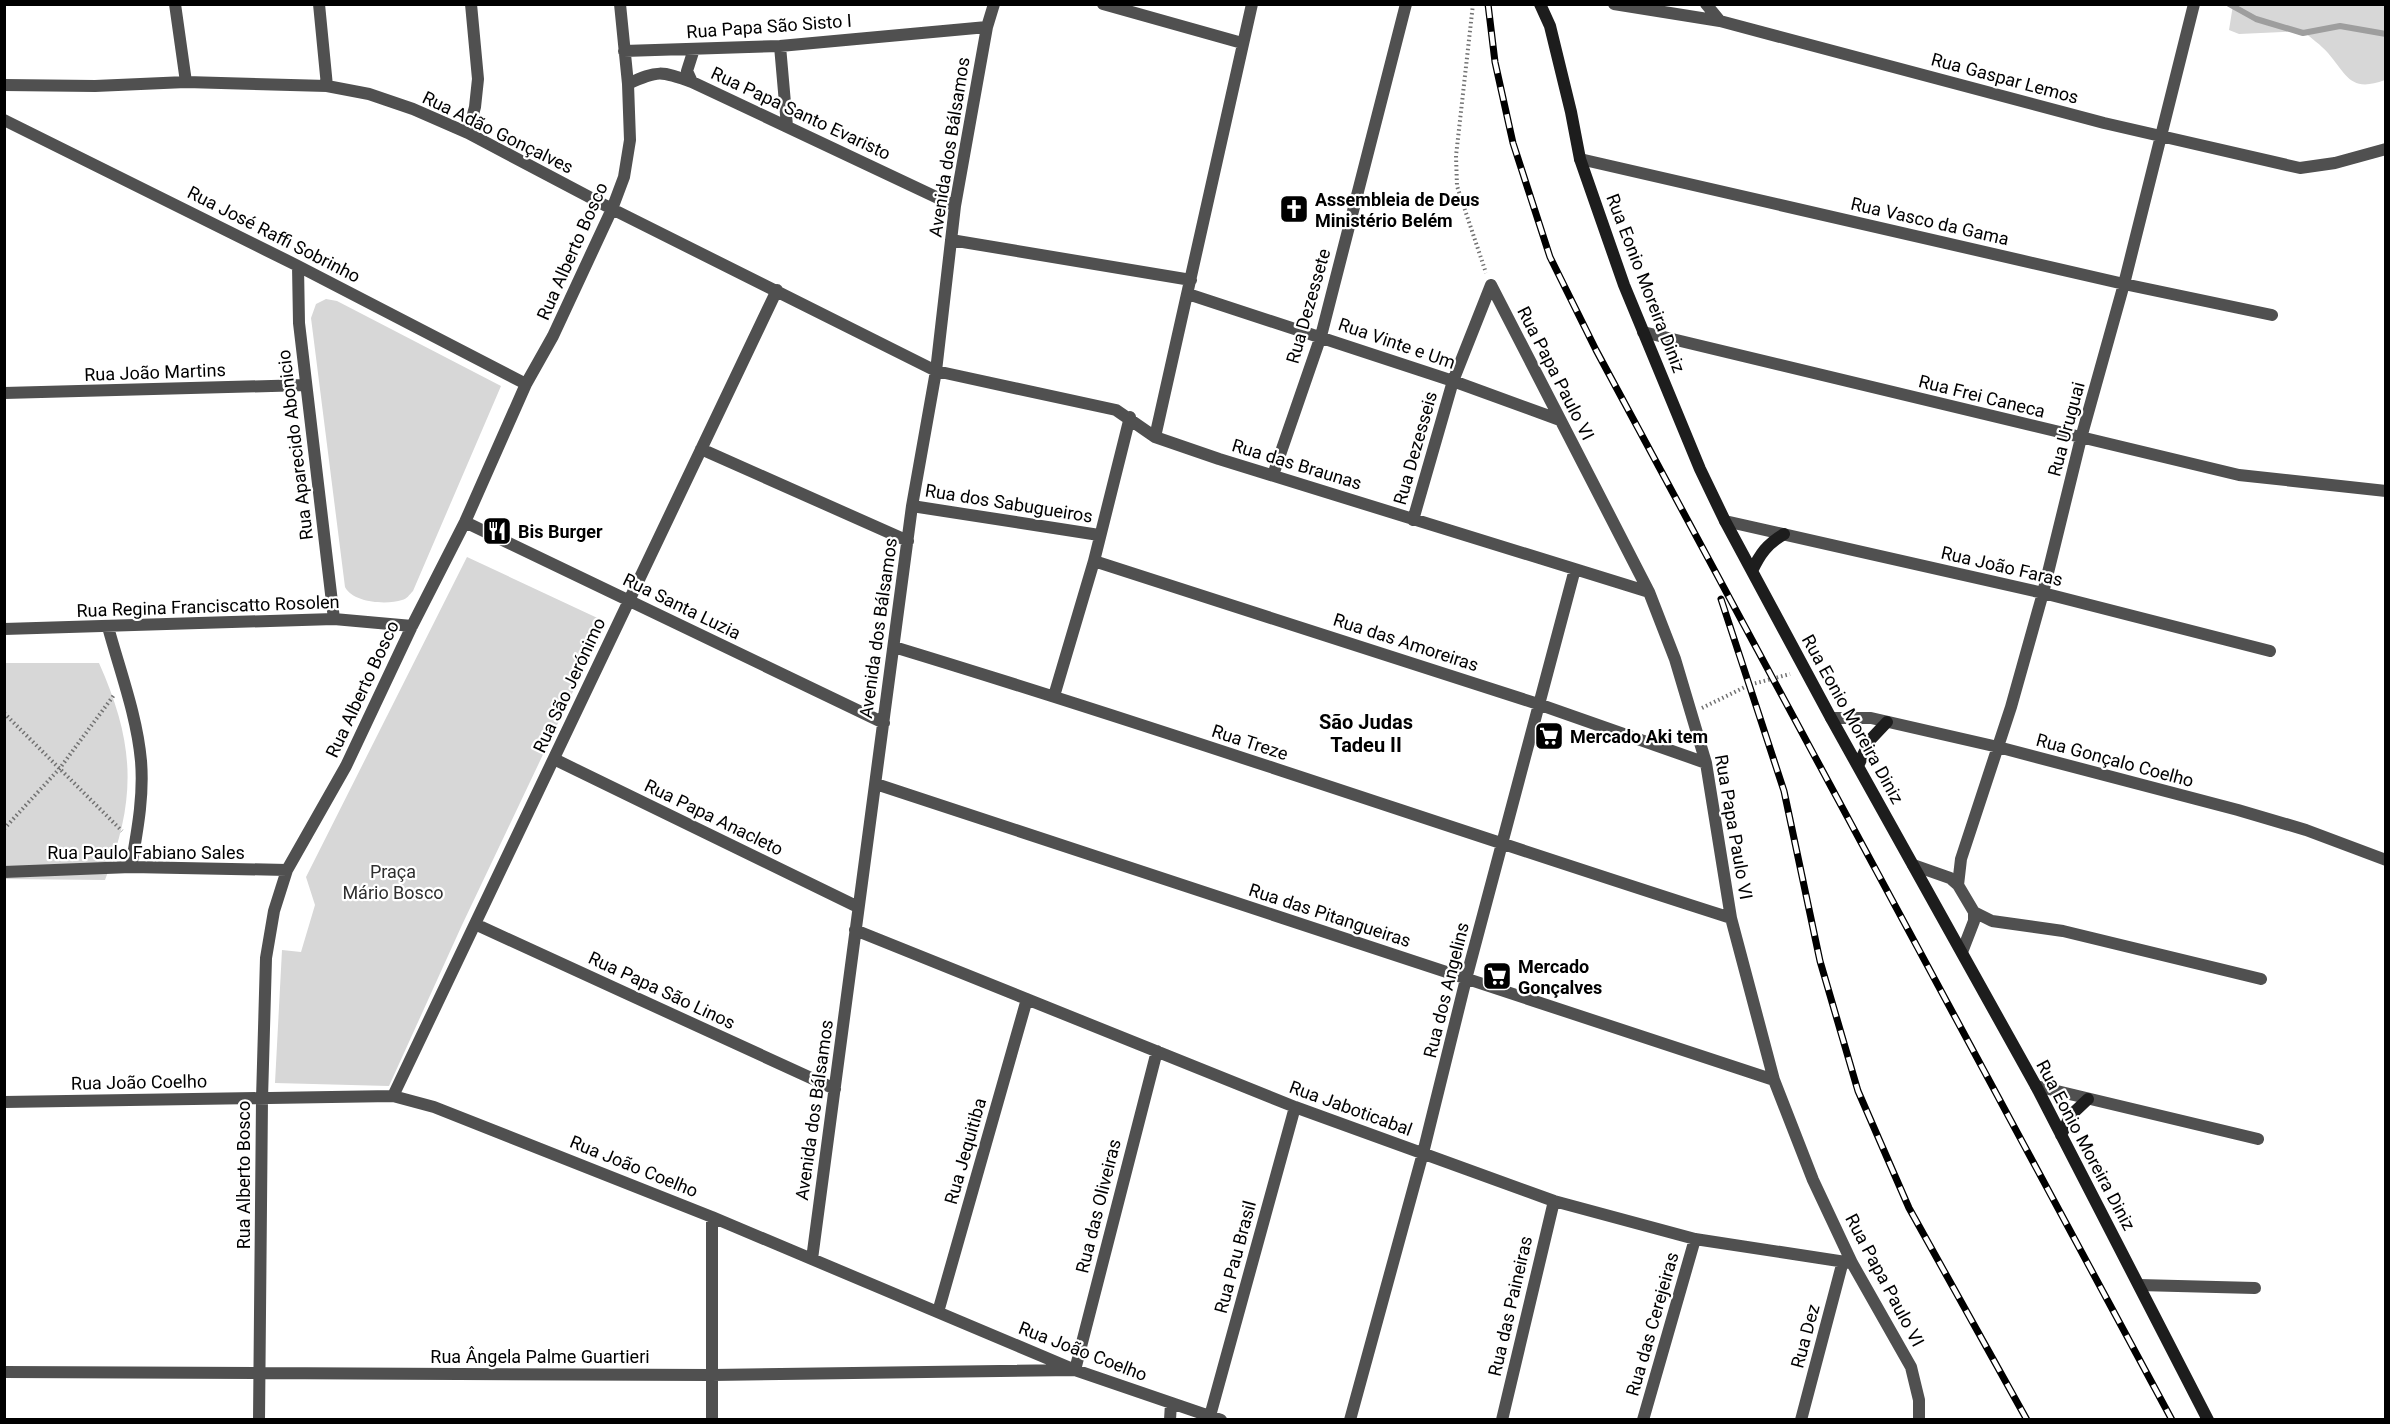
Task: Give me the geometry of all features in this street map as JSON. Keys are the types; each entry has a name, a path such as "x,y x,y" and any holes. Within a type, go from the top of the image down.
{"main road":[{"name":"Rua Eonio Moreira Diniz","path":"1540,4 1550,26 1572,112 1580,159 1643,332 1700,469 1725,521 1831,718 2036,1086 2208,1419"},
{"path":"1752,571 1760,554 1770,542 1784,534"},
{"path":"1858,766 1870,740 1887,722"},
{"path":"2061,1135 2071,1115 2088,1099"}],"street":[{"path":"175,4 186,82"},
{"path":"320,4 327,86"},
{"path":"468,133 475,107 478,80 471,4"},
{"name":"Rua Alberto Bosco","path":"259,1419 262,1099 266,958 274,911 287,870 346,766 412,626 465,522 526,384 553,336 612,209 624,177 630,140 628,84 620,4"},
{"name":"Avenida dos Bálsamos","path":"812,1258 912,506 936,371 955,206 987,27 994,4"},
{"path":"1103,4 1242,43"},
{"path":"1155,436 1252,4"},
{"name":"Rua Dezessete","path":"1273,475 1320,336 1406,4"},
{"name":"Rua Gaspar Lemos","path":"1614,4 1720,21 2104,123 2300,168 2334,163 2385,149"},
{"path":"1706,4 1720,21"},
{"name":"Rua Uruguai","path":"1961,859 1998,747 2043,593 2194,4"},
{"name":"Rua Papa São Sisto I","path":"624,51 780,46 987,27"},
{"path":"780,46 787,126"},
{"path":"692,82 687,71 694,49"},
{"name":"Rua Papa Santo Evaristo","path":"628,84 656,72 667,73 692,82 955,206"},
{"name":"Rua Adão Gonçalves","path":"4,86 95,86 186,82 327,86 369,94 413,109 468,133 612,209 936,371"},
{"name":"Rua José Raffi Sobrinho","path":"4,120 298,266 526,384"},
{"name":"Rua Vasco da Gama","path":"1580,159 2124,284 2272,315"},
{"path":"951,240 1191,280"},
{"name":"Rua Aparecido Abonicio","path":"298,266 299,323 334,619"},
{"name":"Rua Dezesseis","path":"1413,520 1453,381 1491,285"},
{"name":"Rua Papa Paulo VI","path":"1491,285 1649,592 1675,659 1706,763 1731,918 1774,1080 1847,1262 1911,1367 1919,1400 1919,1419"},
{"name":"Rua São Jerónimo","path":"393,1096 777,290"},
{"name":"Rua Vinte e Um","path":"1188,294 1453,381 1560,420"},
{"name":"Rua Frei Caneca","path":"1643,332 2239,475 2385,491"},
{"name":"Rua das Braunas","path":"936,371 1116,410 1130,417 1155,436 1413,520 1649,592"},
{"name":"Rua João Martins","path":"4,393 306,385"},
{"path":"1054,696 1094,561 1130,417"},
{"path":"701,449 908,541"},
{"name":"Rua dos Sabugueiros","path":"912,506 1099,535"},
{"name":"Rua João Faras","path":"1725,521 2043,593 2270,651"},
{"name":"Rua Santa Luzia","path":"465,522 884,723"},
{"name":"Rua das Amoreiras","path":"1094,561 1538,704 1706,763"},
{"name":"Rua dos Angelins","path":"1350,1419 1423,1153 1466,979 1575,569"},
{"name":"Rua Regina Franciscatto Rosolen","path":"4,629 334,619 412,626"},
{"path":"108,627 135,722 141,762 141,803 131,867"},
{"name":"Rua Treze","path":"894,646 1054,696 1731,918"},
{"name":"Rua Gonçalo Coelho","path":"1831,718 1871,718 1998,747 2306,830 2385,860"},
{"name":"Rua Papa Anacleto","path":"554,759 858,907"},
{"name":"Rua das Pitangueiras","path":"876,784 1774,1080"},
{"path":"1946,876 1961,859"},
{"path":"1958,885 1961,859"},
{"path":"1913,865 1946,876 1958,885 1974,912 1992,921 2063,931 2261,979"},
{"name":"Rua Paulo Fabiano Sales","path":"4,872 131,867 287,870"},
{"path":"1962,952 1974,912"},
{"path":"1971,928 1992,921"},
{"name":"Rua Papa São Linos","path":"475,924 835,1089"},
{"name":"Rua Jaboticabal","path":"855,930 1295,1107 1554,1201 1695,1239 1847,1262"},
{"name":"Rua Jequitiba","path":"938,1312 1027,999"},
{"name":"Rua das Oliveiras","path":"1075,1370 1157,1051"},
{"path":"2036,1086 2258,1139"},
{"name":"Rua João Coelho","path":"4,1102 393,1096 434,1107 712,1217 1075,1370 1215,1418"},
{"name":"Rua Pau Brasil","path":"1215,1418 1295,1107"},
{"name":"Rua das Paineiras","path":"1502,1419 1554,1201"},
{"path":"712,1217 712,1419"},
{"name":"Rua das Cerejeiras","path":"1643,1419 1695,1239"},
{"name":"Rua Dez","path":"1801,1419 1847,1262"},
{"path":"2139,1285 2255,1287"},
{"name":"Rua Ângela Palme Guartieri","path":"4,1372 712,1375 1075,1370"},
{"path":"1170,1419 1171,1403"}],"path":[{"path":"1473,4 1456,156 1457,186 1491,285"},
{"path":"1691,714 1749,685 1805,669"},
{"path":"4,829 60,768 123,682"},
{"path":"4,712 135,844"}],"green space":[{"path":"2233,5 2385,5 2385,80 2364,84 2350,80 2325,50 2303,31 2239,34 2229,30"},
{"path":"326,299 337,301 501,386 413,591 407,598 396,602 363,599 349,592 345,587 311,318 316,304"},
{"name":"Praça Mário Bosco","path":"467,557 606,622 462,925 389,1086 275,1083 282,950 301,952 315,905 306,877"},
{"path":"5,663 99,663 120,720 128,771 123,823 105,880 5,879"}],"waterway":[{"path":"2229,4 2256,19 2303,33 2340,26 2386,34"}],"railway":[{"path":"1488,4 1495,62 1513,143 1550,257 1596,350 2172,1420"},
{"path":"1721,599 1784,791 1820,961 1858,1091 1909,1208 2027,1420"}],"place":[{"name":"Assembleia de Deus Ministério Belém","path":"1294,209"},
{"name":"Bis Burger","path":"497,531"},
{"name":"Mercado Aki tem","path":"1549,736"},
{"name":"Mercado Gonçalves","path":"1497,976"}],"district":[{"name":"São Judas Tadeu II","path":"1366,734"}]}
